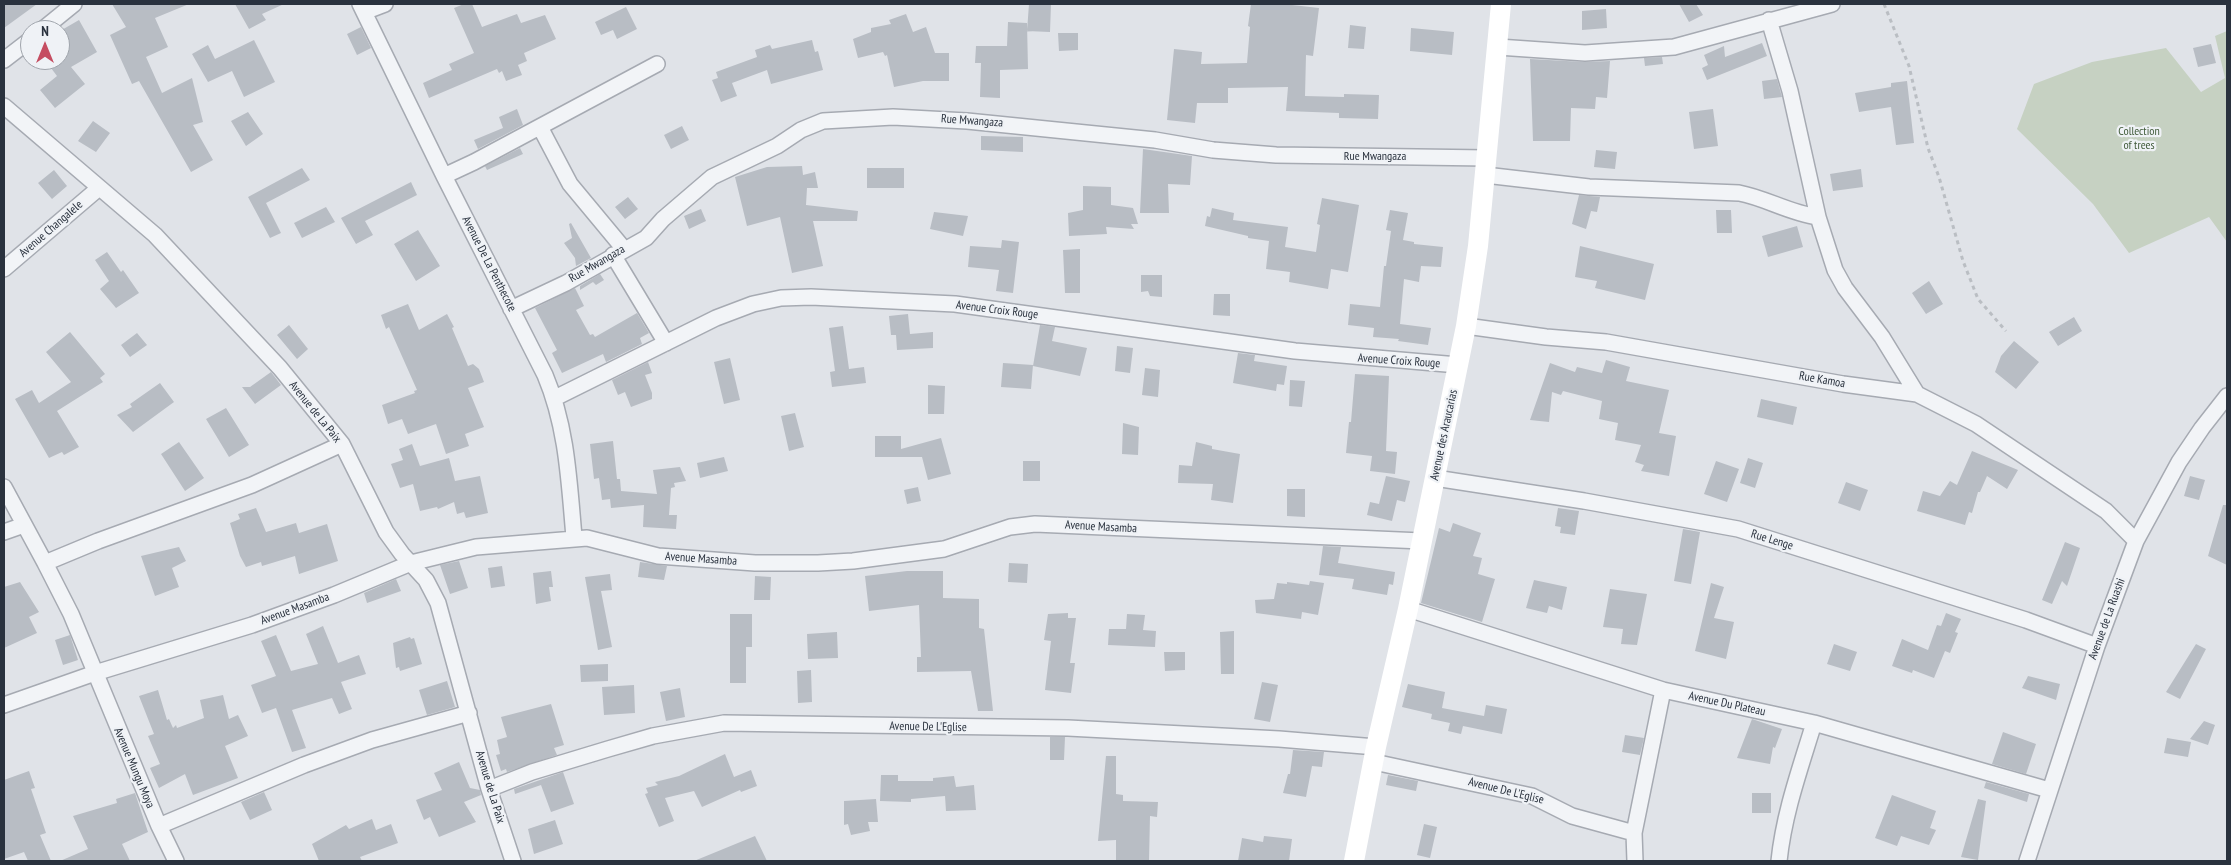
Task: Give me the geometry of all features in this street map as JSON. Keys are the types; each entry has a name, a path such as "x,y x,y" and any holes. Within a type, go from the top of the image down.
{"street":[{"path":"54,20 74,4"},
{"path":"362,8 385,4"},
{"name":"Avenue des Araucarias","path":"1354,861 1466,326 1478,246 1501,4"},
{"path":"1498,47 1585,53 1674,47 1713,38 1736,29 1832,4"},
{"name":"Avenue De La Penthecote","path":"362,8 555,398 565,440 574,537"},
{"path":"1770,20 1790,91 1818,218 1832,261 1845,288 1882,337 1917,394"},
{"path":"4,60 20,48"},
{"path":"444,176 657,64"},
{"name":"Avenue de La Paix","path":"4,106 155,235 280,368 342,444 386,532 402,554 426,580 438,603 489,789 513,861"},
{"name":"Rue Mwangaza","path":"512,309 646,238 663,219 712,177 777,146 801,130 824,121 858,118 927,118 1027,125 1155,140 1213,150 1267,155 1486,167 1589,187 1739,193 1752,195 1786,210 1818,218"},
{"path":"540,127 570,184 619,252 666,343"},
{"name":"Avenue Changalele","path":"4,269 99,188"},
{"name":"Avenue Croix Rouge","path":"555,398 716,318 754,304 781,298 811,297 955,304 1294,351 1458,365"},
{"name":"Rue Kamoa","path":"1466,326 1546,337 1606,342 1843,384 1917,394 1976,424 2106,511 2136,540"},
{"name":"Avenue de La Ruashi","path":"2027,861 2097,646 2136,540 2179,462 2227,396"},
{"path":"45,563 98,540 252,485 342,444"},
{"name":"Rue Lenge","path":"1435,478 1584,501 1738,530 2026,620 2097,646"},
{"name":"Avenue Mungu Moya","path":"4,487 71,614 159,826 176,861"},
{"name":"Avenue Masamba","path":"4,705 94,673 252,625 411,564 476,547 574,537 602,540 658,556 784,564 854,561 944,549 1010,526 1035,524 1422,541"},
{"path":"4,532 24,525"},
{"name":"Avenue Du Plateau","path":"1408,609 1663,690 1814,723 2049,790"},
{"path":"1635,861 1634,832 1663,690"},
{"path":"159,826 304,764 372,740 468,713"},
{"name":"Avenue De L'Eglise","path":"489,789 532,772 653,736 724,723 1068,728 1279,739 1375,754 1532,796 1572,816 1634,832"},
{"path":"1779,861 1790,799 1814,723"}],"path":[{"path":"1884,4 1908,66 1928,148 1939,177 1963,261 1978,299 2006,331"}],"green space":[{"name":"Collection of trees","path":"2227,31 2227,242 2209,217 2129,253 2093,204 2017,129 2034,84 2092,62 2166,48 2201,92 2225,78 2215,36"}],"building":[{"path":"4,4 37,4 4,28"},
{"path":"112,4 189,4 155,18 168,47 146,57 162,93 192,78 203,122 193,125 213,160 191,172 139,81 132,84 110,35 126,27"},
{"path":"235,4 284,4 262,14 266,20 249,29"},
{"path":"464,4 472,4 482,27 517,14 521,23 545,15 556,39 524,53 527,61 518,65 522,75 506,81 502,71 499,73 497,69 429,98 423,83 452,70 449,64 474,53 454,8"},
{"path":"1029,4 1051,4 1050,32 1027,31"},
{"path":"1251,4 1283,4 1319,8 1313,56 1306,55 1305,96 1344,97 1344,94 1379,95 1378,119 1339,118 1339,113 1286,111 1288,87 1228,88 1228,103 1197,103 1195,123 1167,120 1174,49 1202,52 1201,64 1247,63 1250,27 1248,26"},
{"path":"1679,4 1696,4 1703,15 1689,22"},
{"path":"626,7 637,29 617,39 613,30 601,35 595,22"},
{"path":"1606,9 1607,28 1582,30 1582,11"},
{"path":"906,14 913,32 926,27 935,53 949,53 949,81 923,81 894,87 887,55 885,56 883,52 858,58 853,39 871,32 871,28 891,24 889,20"},
{"path":"79,20 97,52 71,67 85,84 55,108 40,90 57,76 52,70 70,70 70,25"},
{"path":"1008,22 1027,23 1028,69 1000,70 1000,98 980,97 981,63 975,63 976,46 1007,46"},
{"path":"1350,25 1366,27 1364,49 1348,48"},
{"path":"361,27 371,48 357,55 347,34"},
{"path":"1411,28 1454,32 1452,55 1410,51"},
{"path":"1058,33 1078,33 1078,50 1059,51"},
{"path":"254,40 275,82 244,97 232,71 208,82 192,54 208,45 215,59"},
{"path":"812,40 815,52 818,51 823,70 771,84 767,70 732,83 737,96 721,102 712,80 718,78 716,72 757,57 755,50 770,45 772,49"},
{"path":"1762,43 1767,56 1707,80 1702,68 1708,65 1704,55 1724,46 1725,57"},
{"path":"2211,44 2216,63 2198,67 2193,48"},
{"path":"1662,57 1663,64 1645,66 1644,58"},
{"path":"1530,59 1584,62 1610,61 1607,98 1596,97 1595,109 1571,108 1570,141 1533,141"},
{"path":"1777,79 1782,97 1764,99 1762,81"},
{"path":"1907,81 1914,143 1896,145 1891,107 1859,112 1855,93 1891,87 1891,83"},
{"path":"517,109 523,125 478,149 474,140 503,128 499,117"},
{"path":"1713,109 1718,146 1694,149 1689,112"},
{"path":"248,112 263,134 246,146 231,121"},
{"path":"93,121 110,133 96,152 78,141"},
{"path":"682,126 689,140 671,149 664,135"},
{"path":"981,136 1023,137 1023,152 981,150"},
{"path":"520,148 523,154 487,170 485,166"},
{"path":"1143,149 1192,156 1190,185 1168,184 1169,213 1140,213"},
{"path":"1596,150 1617,152 1615,169 1594,167"},
{"path":"802,166 803,175 815,172 818,188 807,188 806,205 858,211 857,221 813,221 823,266 792,273 780,217 747,226 735,177 767,167"},
{"path":"302,168 310,180 266,203 281,233 270,238 248,197"},
{"path":"867,168 904,168 904,188 867,188"},
{"path":"1861,169 1863,187 1833,191 1830,174"},
{"path":"54,170 67,186 52,199 38,183"},
{"path":"411,182 417,195 365,221 373,235 356,244 341,218"},
{"path":"1083,186 1111,187 1111,205 1133,208 1138,224 1131,224 1134,229 1106,227 1107,234 1069,236 1068,213 1083,210"},
{"path":"1579,195 1600,197 1597,212 1591,211 1586,229 1572,224"},
{"path":"628,197 638,209 625,219 615,207"},
{"path":"1322,198 1359,205 1348,272 1331,269 1328,289 1289,282 1290,272 1266,269 1269,241 1248,238 1248,236 1205,226 1207,216 1210,217 1212,208 1234,213 1233,220 1288,227 1285,247 1316,252 1320,225 1317,224"},
{"path":"326,207 335,222 302,238 294,223"},
{"path":"701,209 706,221 689,229 684,216"},
{"path":"1390,210 1408,213 1403,240 1414,242 1414,244 1443,247 1441,267 1421,266 1419,282 1404,279 1400,324 1431,328 1428,345 1398,341 1399,339 1373,337 1374,328 1348,325 1350,304 1380,307 1384,266 1386,266 1391,231 1386,230"},
{"path":"1716,210 1731,210 1732,233 1717,233"},
{"path":"934,212 968,216 963,236 930,229"},
{"path":"571,223 591,258 576,266 575,258 564,243 572,238 569,224"},
{"path":"1797,226 1803,247 1768,257 1762,236"},
{"path":"418,230 440,266 416,281 394,244"},
{"path":"1002,240 1019,242 1013,293 996,291 999,270 968,267 970,246 1001,248"},
{"path":"1580,246 1654,264 1645,300 1595,288 1597,281 1575,277"},
{"path":"1080,249 1080,293 1065,293 1063,250"},
{"path":"107,252 121,272 123,270 139,293 116,308 100,289 109,281 95,260"},
{"path":"600,274 604,280 596,285 593,282 580,290 580,286"},
{"path":"1141,275 1162,275 1162,297 1150,296 1148,291 1141,292"},
{"path":"1929,281 1943,304 1926,314 1912,293"},
{"path":"575,288 584,306 576,310 590,335 593,334 595,337 637,313 649,333 640,338 642,344 606,362 603,354 562,373 552,353 557,350 535,308"},
{"path":"1214,294 1230,294 1230,316 1213,315"},
{"path":"408,304 419,330 447,314 454,327 452,328 468,366 473,364 479,369 484,382 468,388 484,427 465,434 469,446 446,454 436,424 408,434 402,419 388,424 382,405 415,393 414,391 417,390 389,327 386,329 381,315"},
{"path":"908,314 910,334 933,332 933,348 897,350 896,335 891,335 889,316"},
{"path":"2074,317 2082,331 2058,346 2049,332"},
{"path":"289,325 308,349 297,359 277,335"},
{"path":"1040,325 1055,327 1052,341 1087,348 1080,376 1033,366"},
{"path":"843,326 849,369 864,367 866,383 832,387 830,372 835,371 829,328"},
{"path":"70,332 105,374 100,378 103,382 57,411 79,447 64,455 62,452 49,458 15,399 32,390 39,403 71,382 46,352"},
{"path":"137,333 147,345 130,357 121,345"},
{"path":"2014,341 2039,362 2016,389 1995,372 2001,356"},
{"path":"1117,346 1133,348 1130,373 1115,371"},
{"path":"1238,353 1255,355 1254,361 1287,366 1284,385 1277,384 1276,391 1233,383"},
{"path":"730,358 740,400 724,404 714,362"},
{"path":"1606,360 1630,367 1626,381 1669,390 1659,433 1676,436 1669,476 1641,471 1644,465 1635,462 1641,445 1615,440 1618,423 1599,419 1602,401 1563,391 1561,395 1552,392 1549,422 1530,420 1550,363 1575,372 1577,367 1602,373"},
{"path":"648,362 652,373 645,375 652,393 652,399 631,407 625,392 618,395 612,380"},
{"path":"1003,363 1033,365 1031,389 1001,387"},
{"path":"1145,368 1160,370 1158,397 1142,395"},
{"path":"271,372 281,385 255,404 242,387 250,387"},
{"path":"1355,374 1389,376 1386,451 1397,452 1395,474 1370,471 1372,456 1346,453"},
{"path":"1290,380 1305,381 1302,407 1289,406"},
{"path":"160,383 174,402 133,432 117,415 132,407 130,404"},
{"path":"928,385 945,386 944,414 928,414"},
{"path":"1761,399 1797,407 1793,425 1757,417"},
{"path":"226,408 249,445 229,457 206,419"},
{"path":"795,413 804,447 789,451 781,416"},
{"path":"1123,423 1139,427 1138,455 1122,454"},
{"path":"875,436 901,436 901,449 941,438 951,474 928,480 922,457 875,457"},
{"path":"613,441 617,479 620,479 621,491 657,494 653,470 680,467 686,481 674,483 675,487 671,488 669,515 677,515 676,529 643,527 644,505 611,508 610,499 602,500 599,478 594,479 590,444"},
{"path":"179,442 204,478 185,491 161,454"},
{"path":"1196,442 1212,446 1212,449 1240,454 1233,503 1211,500 1213,484 1178,483 1179,465 1192,466"},
{"path":"412,444 420,466 449,458 455,481 480,476 488,513 466,518 464,512 457,514 454,502 438,509 437,507 420,511 413,484 400,488 391,464 403,460 399,449"},
{"path":"1972,451 2018,470 2007,489 1987,476 1980,492 1978,492 1972,513 1969,512 1965,525 1917,511 1923,491 1940,496 1950,481 1957,485"},
{"path":"724,457 728,471 700,478 697,463"},
{"path":"1748,458 1763,463 1755,488 1740,483"},
{"path":"1023,461 1040,461 1040,481 1023,481"},
{"path":"1716,461 1739,469 1727,502 1704,494"},
{"path":"1386,476 1410,481 1405,502 1397,500 1392,521 1367,515 1370,502 1379,504"},
{"path":"2190,476 2205,480 2199,500 2184,496"},
{"path":"1846,482 1868,490 1860,511 1838,503"},
{"path":"918,487 921,501 907,504 904,490"},
{"path":"1287,489 1305,489 1305,517 1287,516"},
{"path":"2223,505 2227,505 2227,565 2208,556"},
{"path":"256,508 266,532 296,523 299,533 327,524 338,561 299,574 295,556 262,566 261,562 246,567 240,556 230,523 240,519 238,514"},
{"path":"1558,508 1579,511 1575,535 1560,533 1561,527 1555,526"},
{"path":"1453,523 1481,533 1473,556 1482,558 1478,574 1495,579 1482,622 1421,603 1439,528 1450,532"},
{"path":"1683,529 1700,532 1691,584 1674,581"},
{"path":"2065,542 2080,548 2067,586 2062,581 2052,604 2042,600"},
{"path":"1323,546 1341,547 1338,563 1395,572 1393,585 1389,584 1387,595 1352,589 1354,579 1319,575"},
{"path":"179,547 186,561 172,568 179,587 155,596 141,556"},
{"path":"459,561 468,588 450,594 440,565"},
{"path":"640,562 667,566 664,580 638,577"},
{"path":"1009,563 1028,564 1027,583 1008,582"},
{"path":"502,566 505,586 491,588 488,568"},
{"path":"551,571 553,587 549,587 551,601 536,604 533,573"},
{"path":"907,571 943,571 943,598 979,599 979,628 984,629 993,711 978,711 971,671 917,672 917,657 921,657 919,605 869,611 865,576"},
{"path":"610,574 612,590 601,591 612,647 598,650 585,577"},
{"path":"755,576 771,577 770,600 754,600"},
{"path":"396,579 401,591 367,603 364,593"},
{"path":"1534,580 1567,587 1562,610 1549,606 1547,613 1526,608"},
{"path":"1310,581 1324,583 1318,615 1302,612 1301,619 1256,613 1255,600 1274,599 1277,583 1287,584 1287,582 1309,585"},
{"path":"20,582 39,612 29,617 37,633 4,648 4,587"},
{"path":"1711,583 1724,587 1714,618 1734,622 1726,659 1695,651"},
{"path":"1610,589 1647,594 1637,645 1621,644 1623,629 1603,627"},
{"path":"1068,613 1068,618 1076,618 1070,663 1075,663 1071,693 1045,690 1051,641 1044,640 1048,614"},
{"path":"1946,613 1961,619 1955,632 1958,633 1950,653 1945,651 1934,678 1913,670 1912,673 1892,666 1902,639 1928,650 1937,625 1941,626"},
{"path":"730,614 752,614 752,647 746,647 746,683 730,683"},
{"path":"1127,614 1145,615 1143,630 1156,631 1155,647 1108,645 1109,629 1126,629"},
{"path":"323,626 338,663 359,655 366,674 341,682 352,709 339,714 332,698 292,710 306,748 292,752 276,708 262,713 251,685 276,676 261,641 276,635 291,671 318,664 306,634"},
{"path":"1234,631 1234,674 1221,674 1220,632"},
{"path":"837,632 838,658 808,659 807,634"},
{"path":"70,635 78,660 63,665 55,640"},
{"path":"410,637 411,639 414,638 422,664 400,671 399,667 396,668 393,643"},
{"path":"1834,644 1857,652 1850,671 1827,664"},
{"path":"2196,644 2206,649 2180,699 2166,692"},
{"path":"1164,652 1185,652 1185,670 1165,671"},
{"path":"608,664 608,681 581,682 580,665"},
{"path":"811,670 812,702 798,703 797,671"},
{"path":"2028,676 2060,684 2056,700 2022,688"},
{"path":"447,681 455,707 427,715 419,690"},
{"path":"1262,682 1278,685 1270,722 1254,719"},
{"path":"1408,684 1445,692 1442,708 1484,716 1486,705 1507,709 1502,734 1463,726 1461,734 1448,731 1450,723 1431,719 1432,714 1402,707"},
{"path":"634,685 635,713 604,715 602,687"},
{"path":"680,688 685,717 666,721 660,692"},
{"path":"158,690 167,720 169,719 173,728 176,725 177,728 204,718 200,700 223,695 229,719 238,715 248,736 225,746 238,778 193,795 185,774 159,788 150,768 160,764 148,736 154,734 139,696"},
{"path":"551,704 564,745 554,748 557,755 507,772 506,769 501,771 496,755 500,754 497,740 507,737 501,717"},
{"path":"1752,719 1782,729 1775,748 1773,747 1770,764 1737,758"},
{"path":"2204,721 2215,725 2208,745 2190,739"},
{"path":"2003,732 2036,744 2026,774 1992,764"},
{"path":"1625,735 1644,738 1640,755 1622,752"},
{"path":"1050,737 1065,737 1064,760 1050,760"},
{"path":"2167,738 2191,742 2188,757 2164,753"},
{"path":"1293,750 1324,752 1322,767 1312,766 1306,797 1283,793 1288,774 1290,774"},
{"path":"725,754 734,777 751,770 757,786 741,792 740,790 702,807 694,791 665,798 674,821 659,827 645,794 648,793 646,788 658,785 655,782 679,776"},
{"path":"1106,756 1116,756 1116,794 1123,795 1123,801 1158,802 1157,817 1150,816 1149,861 1116,861 1116,840 1098,841"},
{"path":"459,762 470,788 480,790 481,795 464,802 476,822 439,837 430,817 424,820 416,800 442,790 434,773"},
{"path":"29,771 35,788 31,789 46,833 40,835 51,861 28,861 24,852 4,859 4,780"},
{"path":"563,772 574,804 551,812 541,785 515,794 514,789"},
{"path":"881,775 898,775 898,781 933,781 933,778 954,776 956,787 974,785 976,810 946,811 945,796 911,799 911,802 880,801"},
{"path":"1388,775 1418,781 1416,791 1386,785"},
{"path":"1986,782 2029,794 2027,802 1984,788"},
{"path":"264,792 272,810 250,820 241,802"},
{"path":"135,793 148,832 122,844 130,861 60,861 88,849 73,816 117,803 116,799"},
{"path":"1752,793 1771,793 1771,813 1752,813"},
{"path":"1892,795 1936,811 1930,828 1936,830 1929,845 1901,836 1897,846 1875,838"},
{"path":"876,799 878,822 868,822 870,831 851,835 848,824 844,825 844,801"},
{"path":"1978,799 1986,801 1978,860 1961,857"},
{"path":"372,819 376,830 391,824 398,843 360,857 362,861 319,861 312,844 346,825 349,829"},
{"path":"555,820 563,844 534,854 528,829"},
{"path":"1424,824 1437,827 1430,858 1417,855"},
{"path":"755,836 767,861 694,861"},
{"path":"1264,836 1292,839 1289,861 1238,861 1242,838 1263,842"}]}
